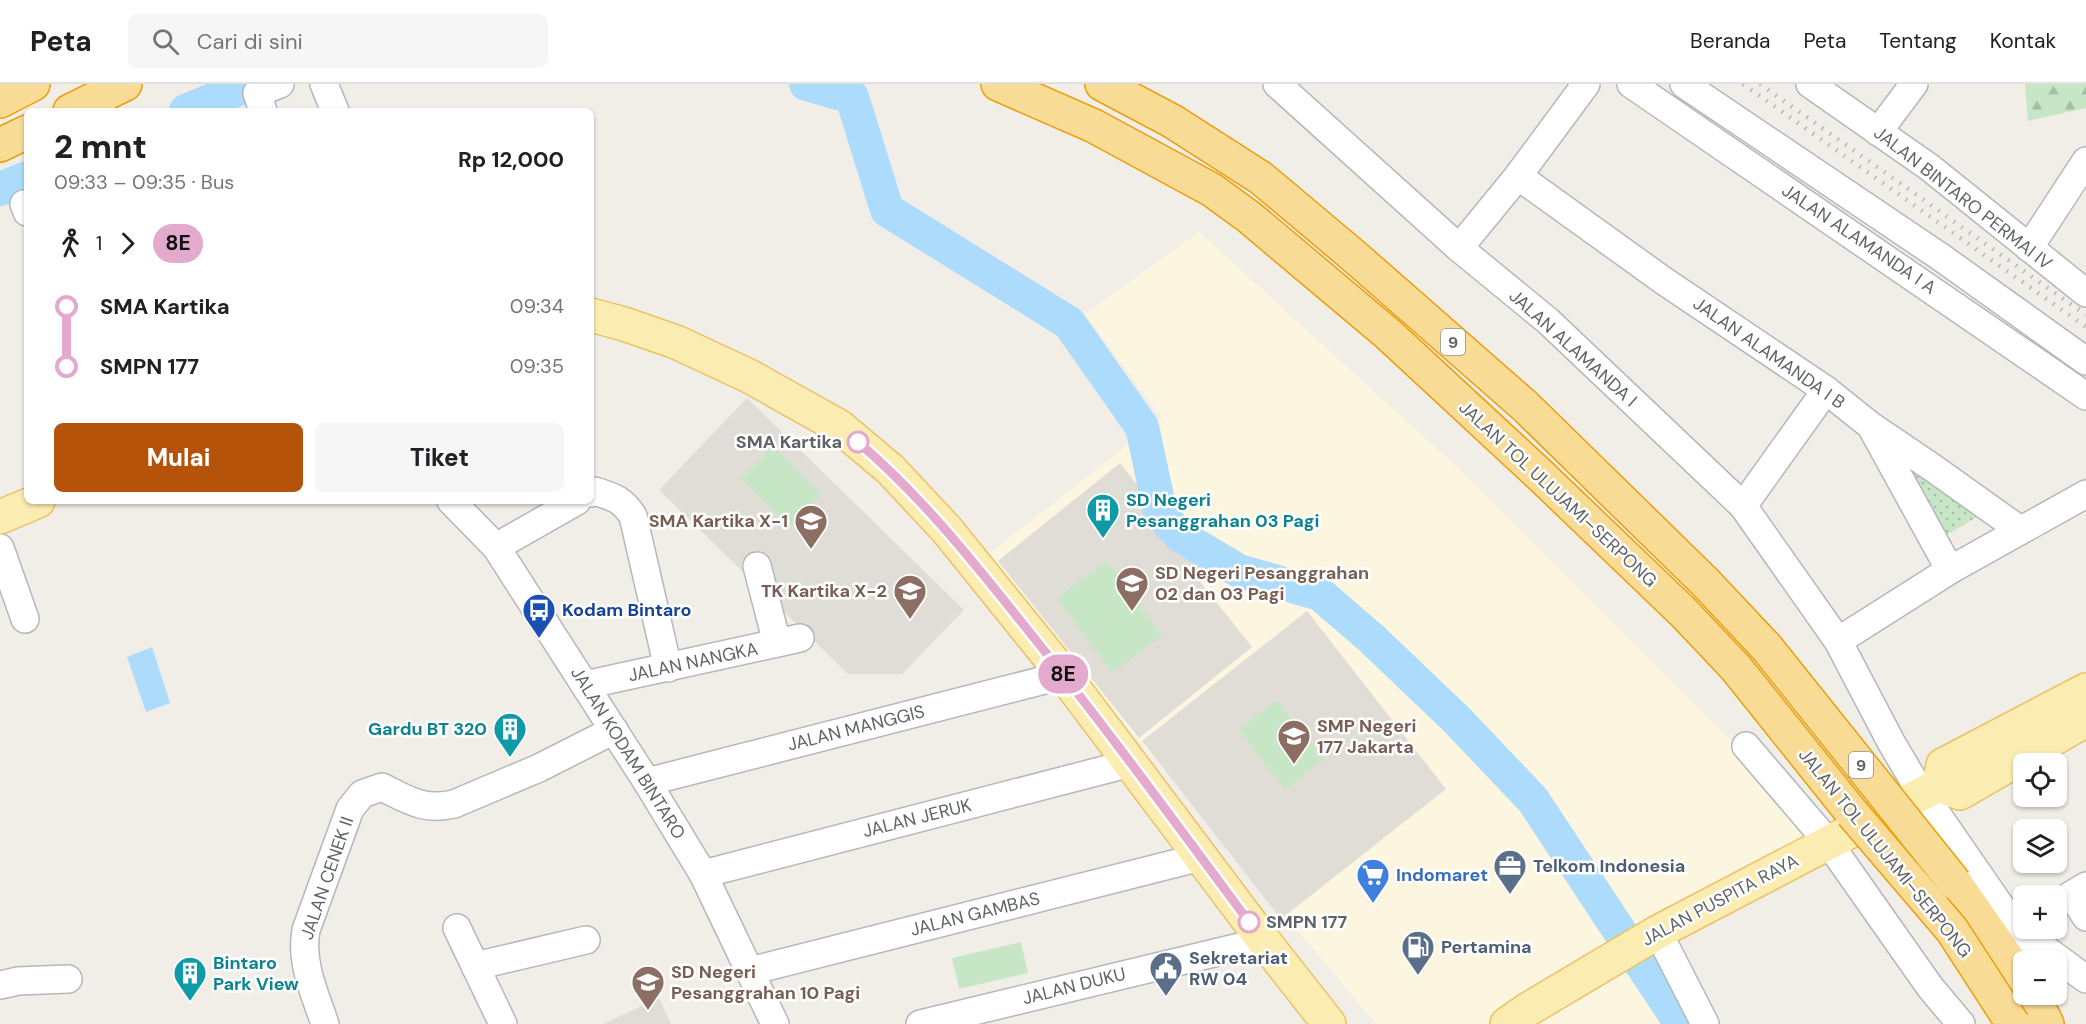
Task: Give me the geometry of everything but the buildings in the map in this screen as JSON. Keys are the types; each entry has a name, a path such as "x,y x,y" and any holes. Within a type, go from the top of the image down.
{"highway":[{"path":"0,101 33,84"},
{"path":"76,108 125,84"},
{"name":"JALAN TOL ULUJAMI–SERPONG","path":"998,84 1094,126 1212,190 1249,217 1388,334 1683,612 1736,668 1852,813 1952,930 2013,1024"},
{"name":"JALAN TOL ULUJAMI–SERPONG","path":"1102,84 1172,121 1261,178 1525,406 1697,574 1767,648 1955,883 2013,966"},
{"path":"0,145 24,133"},
{"path":"2038,1005 2047,1024"}],"main road":[{"path":"594,316 676,342 749,376 840,426 891,470 947,530 1064,675 1329,1024"},
{"path":"0,517 31,504"},
{"path":"2086,690 1943,765 1930,790 1960,793 2086,720"},
{"name":"JALAN PUSPITA RAYA","path":"1507,1024 1654,934 1930,790"}],"street":[{"path":"263,108 257,93 280,84"},
{"path":"324,84 334,108"},
{"name":"JALAN ALAMANDA I","path":"1277,84 1460,248 1548,321 1743,506 1838,641 1891,742 1930,790 2019,933 2086,979"},
{"path":"1460,248 1518,176 1586,84"},
{"name":"JALAN ALAMANDA I A","path":"1631,84 2086,396"},
{"path":"1684,84 1942,258 2086,361"},
{"name":"JALAN BINTARO PERMAI IV","path":"1810,84 1839,92 1878,132 1929,167 2086,293"},
{"path":"1878,132 1914,84"},
{"path":"2029,248 2086,161"},
{"name":"JALAN ALAMANDA I B","path":"1518,176 1664,281 1826,390 1871,426 2020,530"},
{"path":"1743,506 1826,390"},
{"path":"1871,426 1950,570"},
{"path":"594,493 618,499 626,505 633,516 668,668"},
{"path":"1838,641 1950,570 2086,494"},
{"name":"JALAN KODAM BINTARO","path":"454,504 496,547 647,782 703,874 775,1024"},
{"path":"496,547 568,504"},
{"path":"0,548 25,619"},
{"name":"JALAN NANGKA","path":"585,685 789,640 757,566"},
{"name":"JALAN MANGGIS","path":"647,782 1064,675"},
{"name":"JALAN CENEK II","path":"325,1024 306,965 303,944 350,809 363,794 382,788 419,805 440,807 453,804 539,768 614,730"},
{"path":"1746,746 1828,842 1930,987 1961,1024"},
{"name":"JALAN JERUK","path":"703,874 1131,763"},
{"name":"JALAN GAMBAS","path":"750,971 1201,857"},
{"path":"457,928 503,1024"},
{"path":"1654,934 1705,1024"},
{"path":"475,966 586,940"},
{"name":"JALAN DUKU","path":"920,1024 1264,941"},
{"path":"0,984 68,979"}],"shaded area":[{"path":"1199,232 1469,478 1838,847 1653,954 1693,1024 1376,1024 985,557 1162,418 1085,314"},
{"name":"SMA Kartika X-1","path":"747,398 964,610 902,674 848,674 659,490"},
{"name":"SD Negeri Pesanggrahan 02 dan 03 Pagi","path":"1120,463 1206,571 1197,578 1252,647 1139,738 998,561"},
{"name":"SMP Negeri 177 Jakarta","path":"1307,611 1446,789 1281,919 1142,741"},
{"name":"SD Negeri Pesanggrahan 10 Pagi","path":"659,998 671,1024 603,1024"}],"green space":[{"path":"2025,84 2086,84 2086,108 2028,121"},
{"path":"1870,435 1977,517 1928,546"},
{"path":"773,446 821,494 789,526 741,479"},
{"path":"1107,561 1162,636 1112,673 1057,598"},
{"path":"1277,700 1324,759 1285,790 1239,730"},
{"path":"1021,942 1028,973 959,989 952,958"}],"water":[{"path":"152,647 170,703 146,712 127,657"}],"waterway":[{"path":"193,108 250,84"},
{"path":"806,84 852,97 887,210 1069,323 1142,427 1161,515 1182,537 1239,571 1320,594 1371,638 1456,719 1533,800 1681,1024"},
{"path":"0,189 24,179"}],"railway":[{"path":"1743,84 2086,327"},
{"path":"1760,84 2086,315"}],"bus line":[{"name":"8E","path":"858,442 891,470 961,547 1064,675 1249,922"}],"place":[{"name":"SMA Kartika","path":"858,442"},
{"name":"SD Negeri Pesanggrahan 03 Pagi","path":"1103,539"},
{"name":"SMA Kartika X-1","path":"811,550"},
{"name":"SD Negeri Pesanggrahan 02 dan 03 Pagi","path":"1132,612"},
{"name":"TK Kartika X-2","path":"910,620"},
{"name":"Kodam Bintaro","path":"539,639"},
{"name":"Gardu BT 320","path":"510,758"},
{"name":"SMP Negeri 177 Jakarta","path":"1294,765"},
{"name":"Telkom Indonesia","path":"1510,895"},
{"name":"Indomaret","path":"1373,904"},
{"name":"SMPN 177","path":"1249,922"},
{"name":"Pertamina","path":"1418,976"},
{"name":"Sekretariat RW 04","path":"1166,997"},
{"name":"Bintaro Park View","path":"190,1002"},
{"name":"SD Negeri Pesanggrahan 10 Pagi","path":"648,1011"}]}
